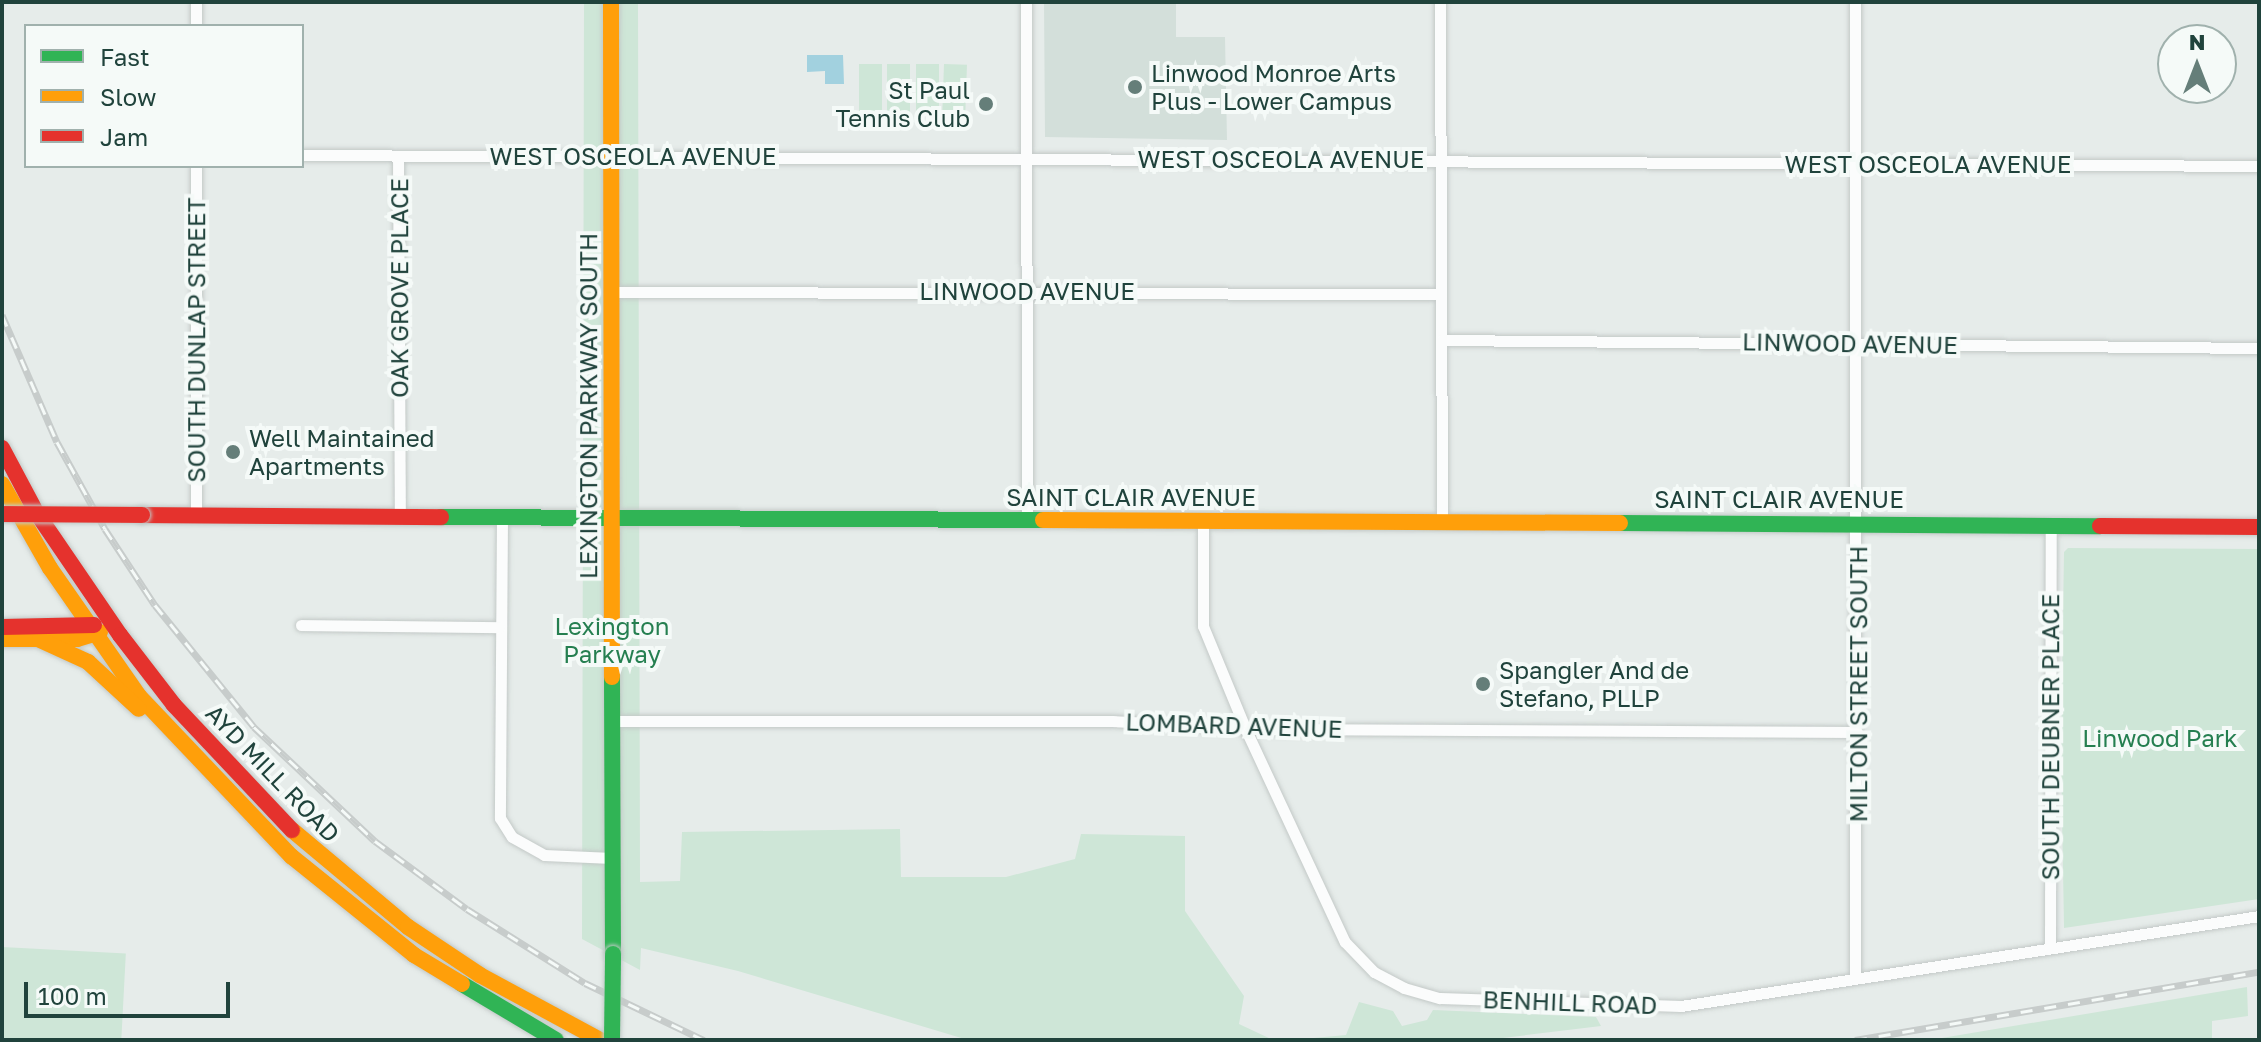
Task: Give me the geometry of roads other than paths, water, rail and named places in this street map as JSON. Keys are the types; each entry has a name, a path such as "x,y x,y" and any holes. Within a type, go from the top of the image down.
{"main road":[{"name":"LEXINGTON PARKWAY SOUTH","path":"611,2 612,1040"},
{"name":"AYD MILL ROAD","path":"2,448 36,512 112,625 232,770 324,860 408,927 480,975 600,1040"},
{"name":"AYD MILL ROAD","path":"2,484 91,631 139,696 291,856 414,955 556,1040"},
{"name":"SAINT CLAIR AVENUE","path":"2,514 2259,527"},
{"path":"2,639 40,640 112,625"},
{"path":"2,627 91,631"},
{"path":"40,640 88,662 199,761"}],"street":[{"path":"196,2 196,24"},
{"path":"1026,2 1027,520"},
{"path":"1440,2 1442,522"},
{"name":"MILTON STREET SOUTH","path":"1855,2 1859,343 1855,977"},
{"name":"WEST OSCEOLA AVENUE","path":"304,155 2259,166"},
{"name":"OAK GROVE PLACE","path":"398,157 400,516"},
{"name":"SOUTH DUNLAP STREET","path":"196,168 196,515"},
{"name":"LINWOOD AVENUE","path":"612,292 1441,294"},
{"name":"LINWOOD AVENUE","path":"1442,340 2259,348"},
{"path":"502,517 499,807 504,828 544,855 612,858"},
{"name":"BENHILL ROAD","path":"1203,521 1203,626 1245,728 1334,924 1357,957 1404,988 1440,998 1681,1006 2259,916"},
{"name":"SOUTH DEUBNER PLACE","path":"2050,948 2051,526"},
{"path":"301,625 499,627"},
{"name":"LOMBARD AVENUE","path":"611,721 1112,721 1245,728 1857,732"}],"water":[{"path":"807,55 843,55 844,84 825,84 825,71 807,72"}],"railway":[{"path":"2,315 57,442 105,529 155,605 254,727 375,841 467,909 585,983 704,1040"},
{"path":"1855,1040 2259,972"}],"place":[{"name":"Linwood Monroe Arts Plus - Lower Campus","path":"1135,87"},
{"name":"St Paul Tennis Club","path":"986,104"},
{"name":"Well Maintained Apartments","path":"233,452"},
{"name":"Spangler And de Stefano, PLLP","path":"1483,684"}],"park label":[{"name":"Lexington Parkway","path":"612,640"},
{"name":"Linwood Park","path":"2160,738"}]}
